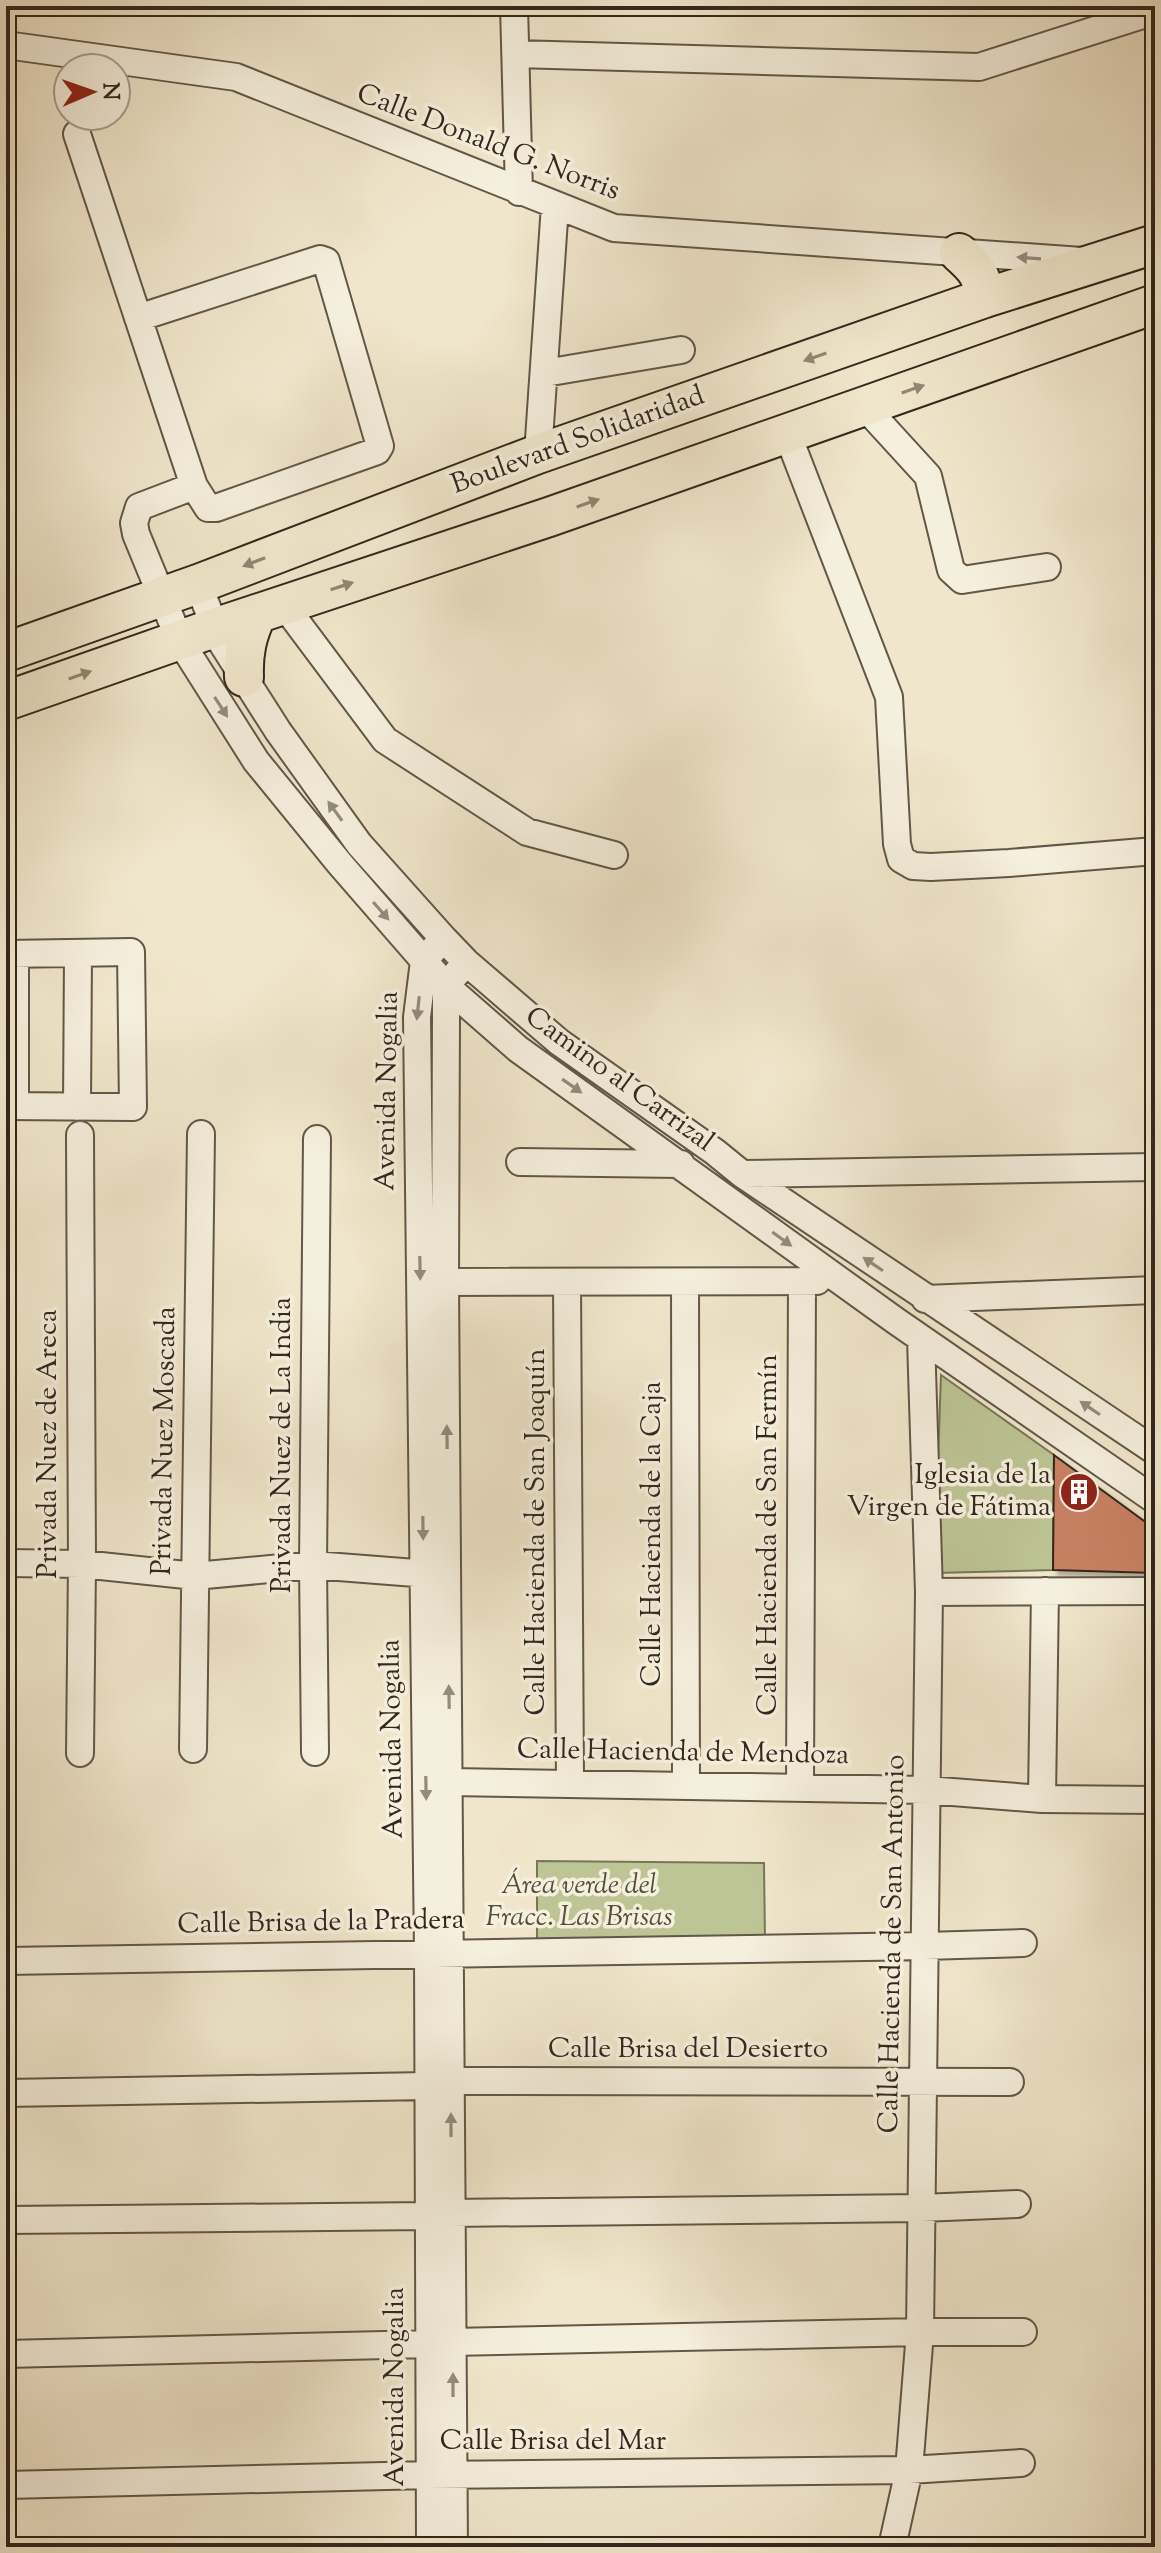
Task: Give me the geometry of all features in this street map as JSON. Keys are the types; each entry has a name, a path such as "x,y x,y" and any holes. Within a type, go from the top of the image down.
{"highway":[{"name":"Boulevard Solidaridad","path":"6,652 198,584 538,454 985,298 1155,244"},
{"path":"959,253 975,267 983,283 985,298"},
{"path":"6,701 549,517 1155,304"},
{"path":"244,677 243,655 248,633 271,609"}],"street":[{"path":"514,6 519,192"},
{"path":"516,54 979,67 1155,11"},
{"name":"Calle Donald G. Norris","path":"6,45 236,77 614,228 1099,262"},
{"path":"77,134 138,318 194,486 208,508 216,508 377,451 380,446 326,261 320,259 138,318"},
{"path":"538,454 555,205"},
{"path":"545,373 681,350"},
{"path":"864,406 928,476 951,570 962,580 1047,567"},
{"path":"787,433 889,697 897,844 901,859 913,866 931,867 1155,851"},
{"name":"Camino al Carrizal","path":"194,486 139,507 136,515 136,534 162,596 197,634 244,677 278,731 359,844 466,962 559,1042 742,1174 1155,1451"},
{"name":"Camino al Carrizal","path":"198,584 197,634 256,761 446,986 518,1049 969,1373 1155,1500"},
{"path":"271,609 385,740 527,832 614,855"},
{"name":"Avenida Nogalia","path":"430,2547 441,2475 436,1575 417,1017 424,961 443,938"},
{"path":"131,952 133,1107 10,1106 11,954 78,953 131,952"},
{"path":"77,1107 78,953"},
{"name":"Avenida Nogalia","path":"438,1953 450,1782 436,1575 445,1282 446,986 466,962"},
{"name":"Privada Nuez Moscada","path":"193,1749 201,1134"},
{"name":"Privada Nuez de Areca","path":"80,1135 80,1753"},
{"name":"Privada Nuez de La India","path":"315,1752 313,1565 317,1139"},
{"path":"520,1162 681,1164"},
{"path":"742,1174 1155,1167"},
{"name":"Calle Hacienda de San Fermín","path":"800,1788 802,1281"},
{"path":"445,1282 841,1282"},
{"name":"Calle Hacienda de San Joaquín","path":"567,1282 570,1783"},
{"name":"Calle Hacienda de la Caja","path":"685,1282 686,1786"},
{"path":"925,1299 1155,1290"},
{"name":"Calle Hacienda de San Antonio","path":"892,2547 909,2470 920,2332 929,1592 921,1339"},
{"path":"969,1373 988,1340"},
{"path":"6,1563 82,1564 195,1576 313,1565 436,1575"},
{"path":"1042,1799 1045,1591"},
{"path":"929,1592 1155,1591"},
{"name":"Calle Hacienda de Mendoza","path":"450,1782 927,1790 1042,1799 1155,1800"},
{"name":"Calle Brisa de la Pradera","path":"6,1961 1023,1943"},
{"name":"Calle Brisa del Desierto","path":"6,2093 440,2084 1010,2082"},
{"path":"6,2220 922,2208 1017,2204"},
{"path":"6,2354 1023,2332"},
{"name":"Calle Brisa del Mar","path":"6,2485 441,2475 909,2470 1021,2463"},
{"name":"Avenida Nogalia","path":"441,2475 454,2547"}],"green space":[{"path":"941,1375 1054,1455 1053,1570 934,1573"},
{"name":"Área verde del Fracc. Las Brisas","path":"537,1861 764,1863 765,1941 537,1946"}],"building":[{"name":"Iglesia de la Virgen de Fátima","path":"1054,1455 1155,1529 1155,1573 1053,1570"}],"place":[{"name":"Iglesia de la Virgen de Fátima","path":"1079,1492"}]}
